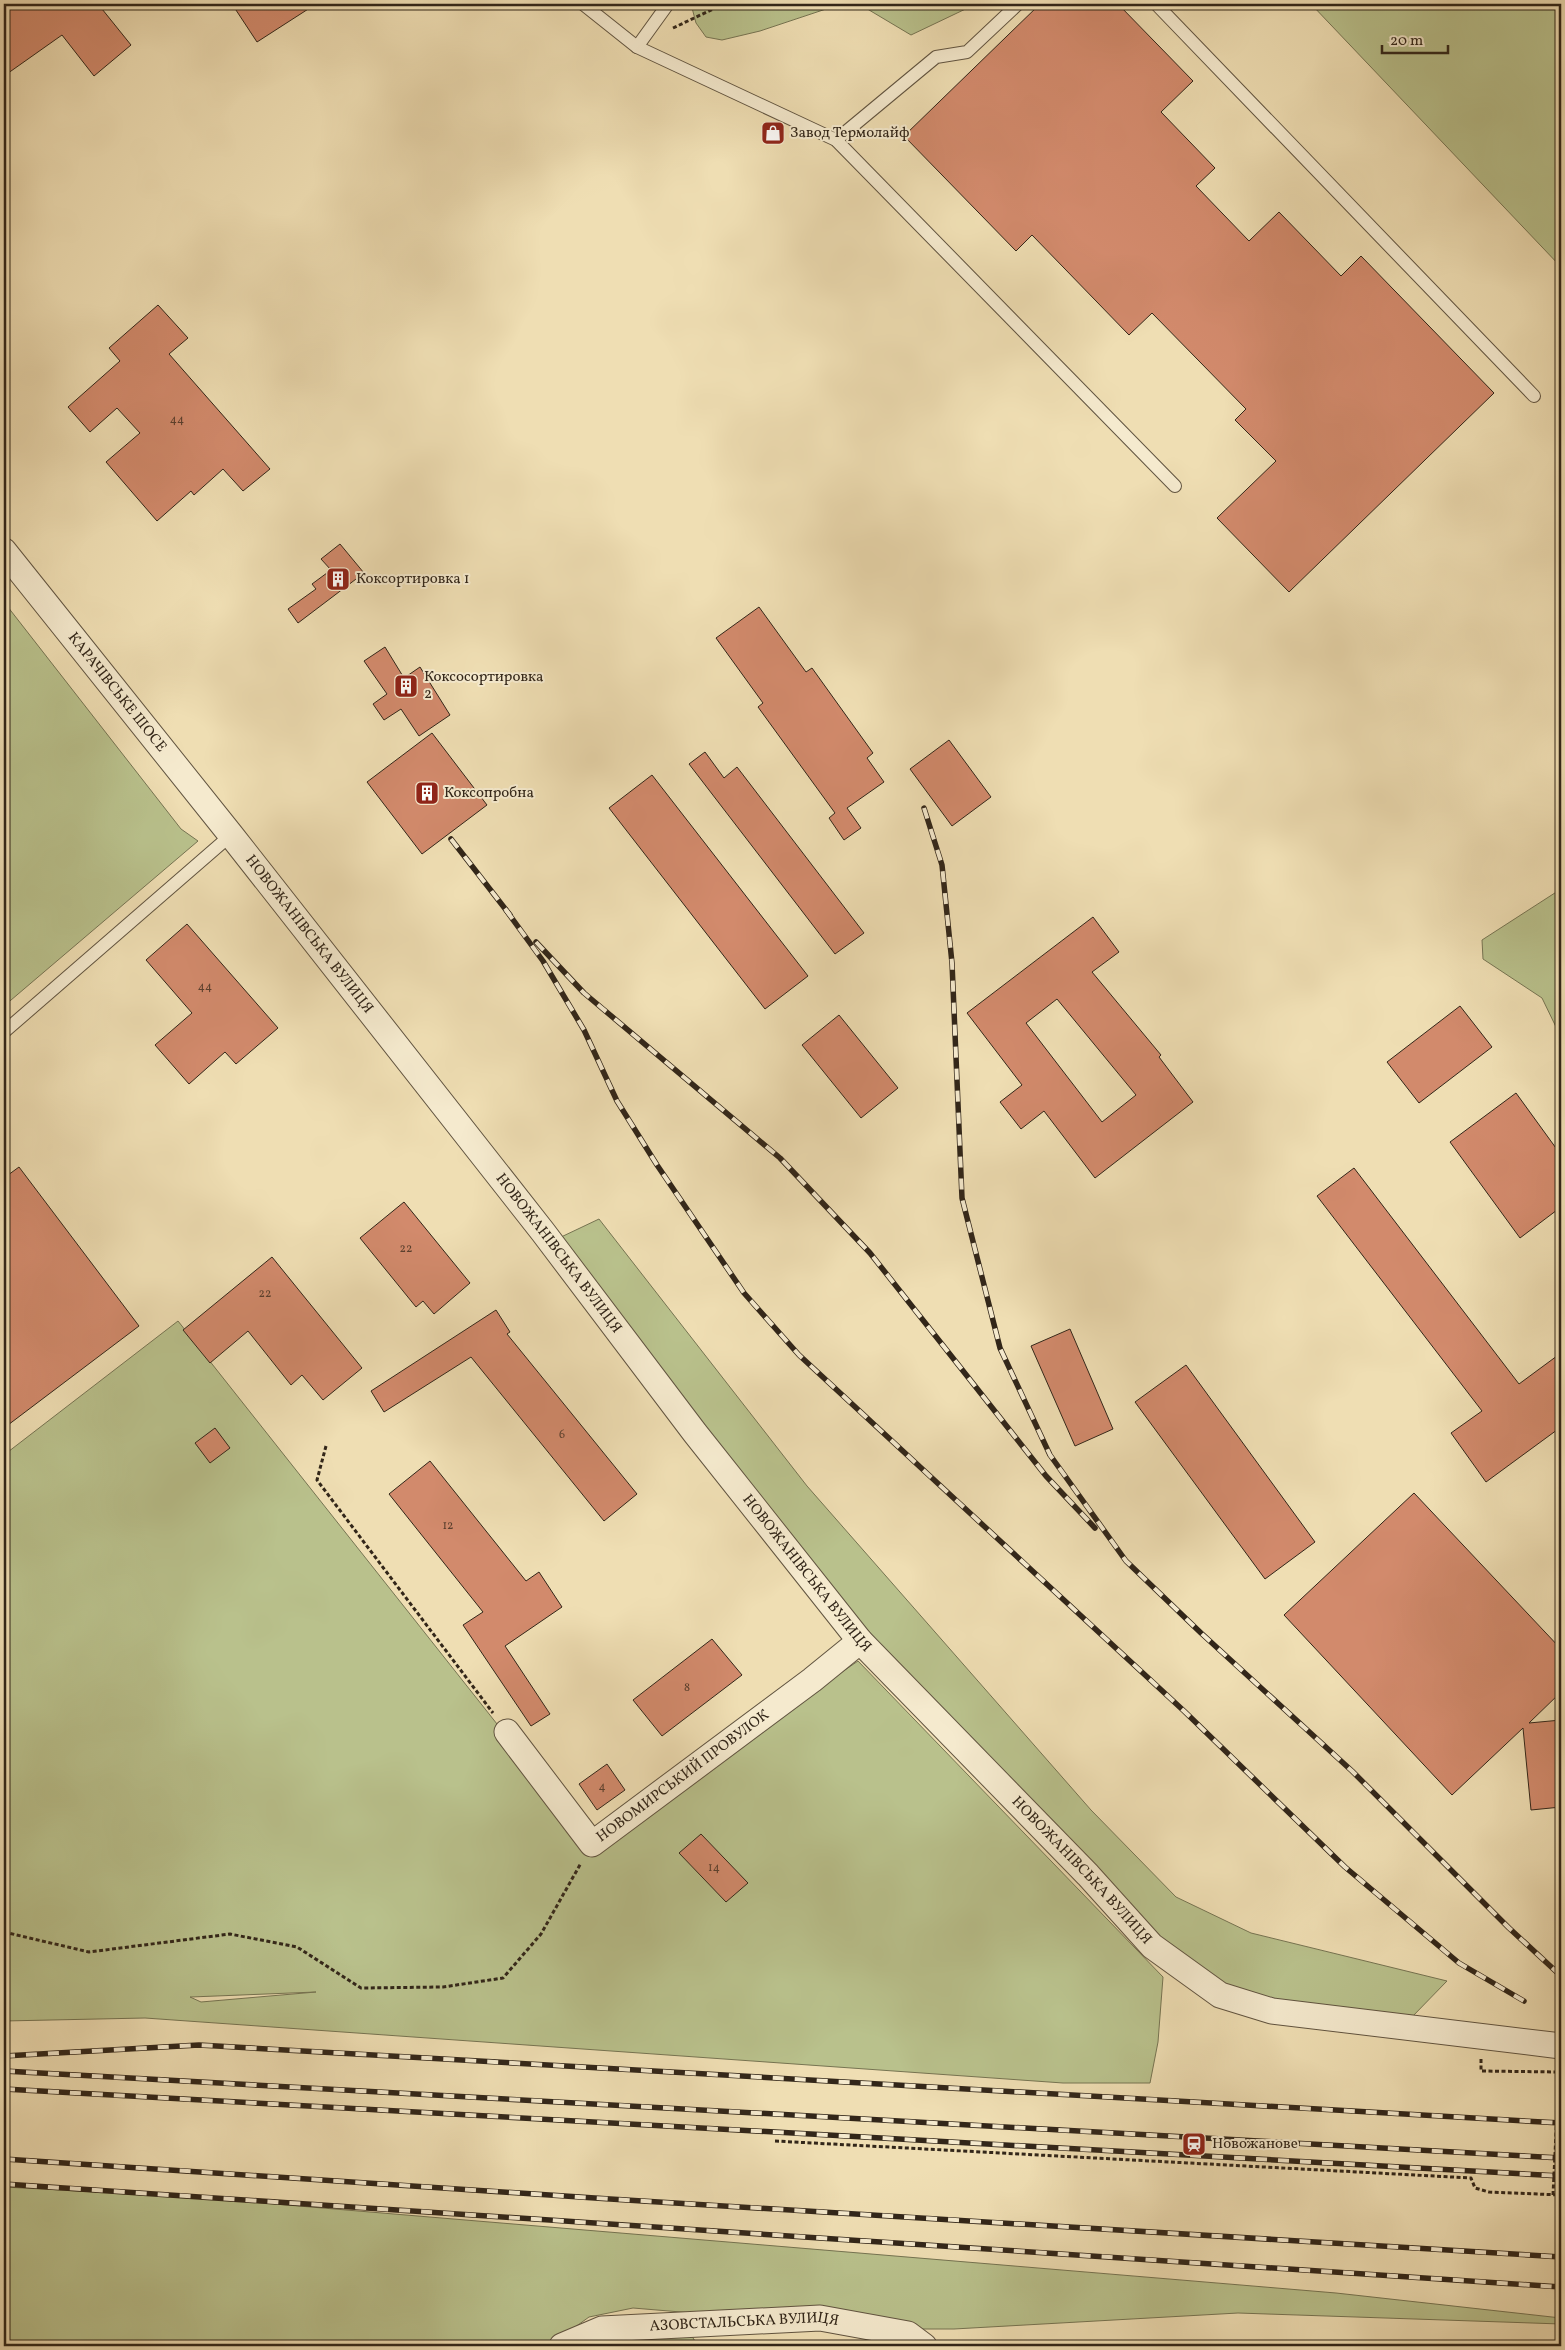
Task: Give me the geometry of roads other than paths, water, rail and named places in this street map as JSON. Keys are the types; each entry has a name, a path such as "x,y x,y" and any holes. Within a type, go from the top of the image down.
{"street":[{"name":"КАРАЧІВСЬКЕ ШОСЕ","path":"4,551 231,835"},
{"name":"НОВОЖАНІВСЬКА ВУЛИЦЯ","path":"231,835 547,1238 695,1433 860,1641 1088,1875 1152,1946 1220,1995 1272,2011 1561,2046"},
{"name":"НОВОМИРСЬКИЙ ПРОВУЛОК","path":"507,1732 592,1844 812,1680 860,1641"},
{"name":"АЗОВСТАЛЬСЬКА ВУЛИЦЯ","path":"562,2346 602,2329 820,2318 908,2334 924,2346"}],"lane":[{"path":"583,4 637,47 836,140 1175,486"},
{"path":"637,47 668,4"},
{"path":"836,140 936,57 967,52 1018,4"},
{"path":"1156,4 1534,396"},
{"path":"4,1032 231,835"}],"railway":[{"path":"924,808 942,865 952,963 962,1198 1000,1348 1050,1455 1126,1561 1201,1633 1352,1771 1509,1928 1561,1976"},
{"path":"451,839 510,915"},
{"path":"506,910 543,961 584,1030 617,1101 657,1165 744,1293 799,1355 1184,1711 1345,1867 1459,1963 1524,2001"},
{"path":"536,942 584,993 780,1158 870,1253 1046,1476 1095,1528"},
{"path":"4,2056 199,2045 1561,2123"},
{"path":"4,2071 1561,2158"},
{"path":"4,2089 1561,2176"},
{"path":"4,2159 610,2199 1561,2257"},
{"path":"4,2184 1561,2287"}],"place":[{"name":"Завод Термолайф","path":"773,133"},
{"name":"Коксортировка 1","path":"338,579"},
{"name":"Коксосортировка 2","path":"406,686"},
{"name":"Коксопробна","path":"427,793"},
{"name":"Новожанове","path":"1194,2144"}]}
